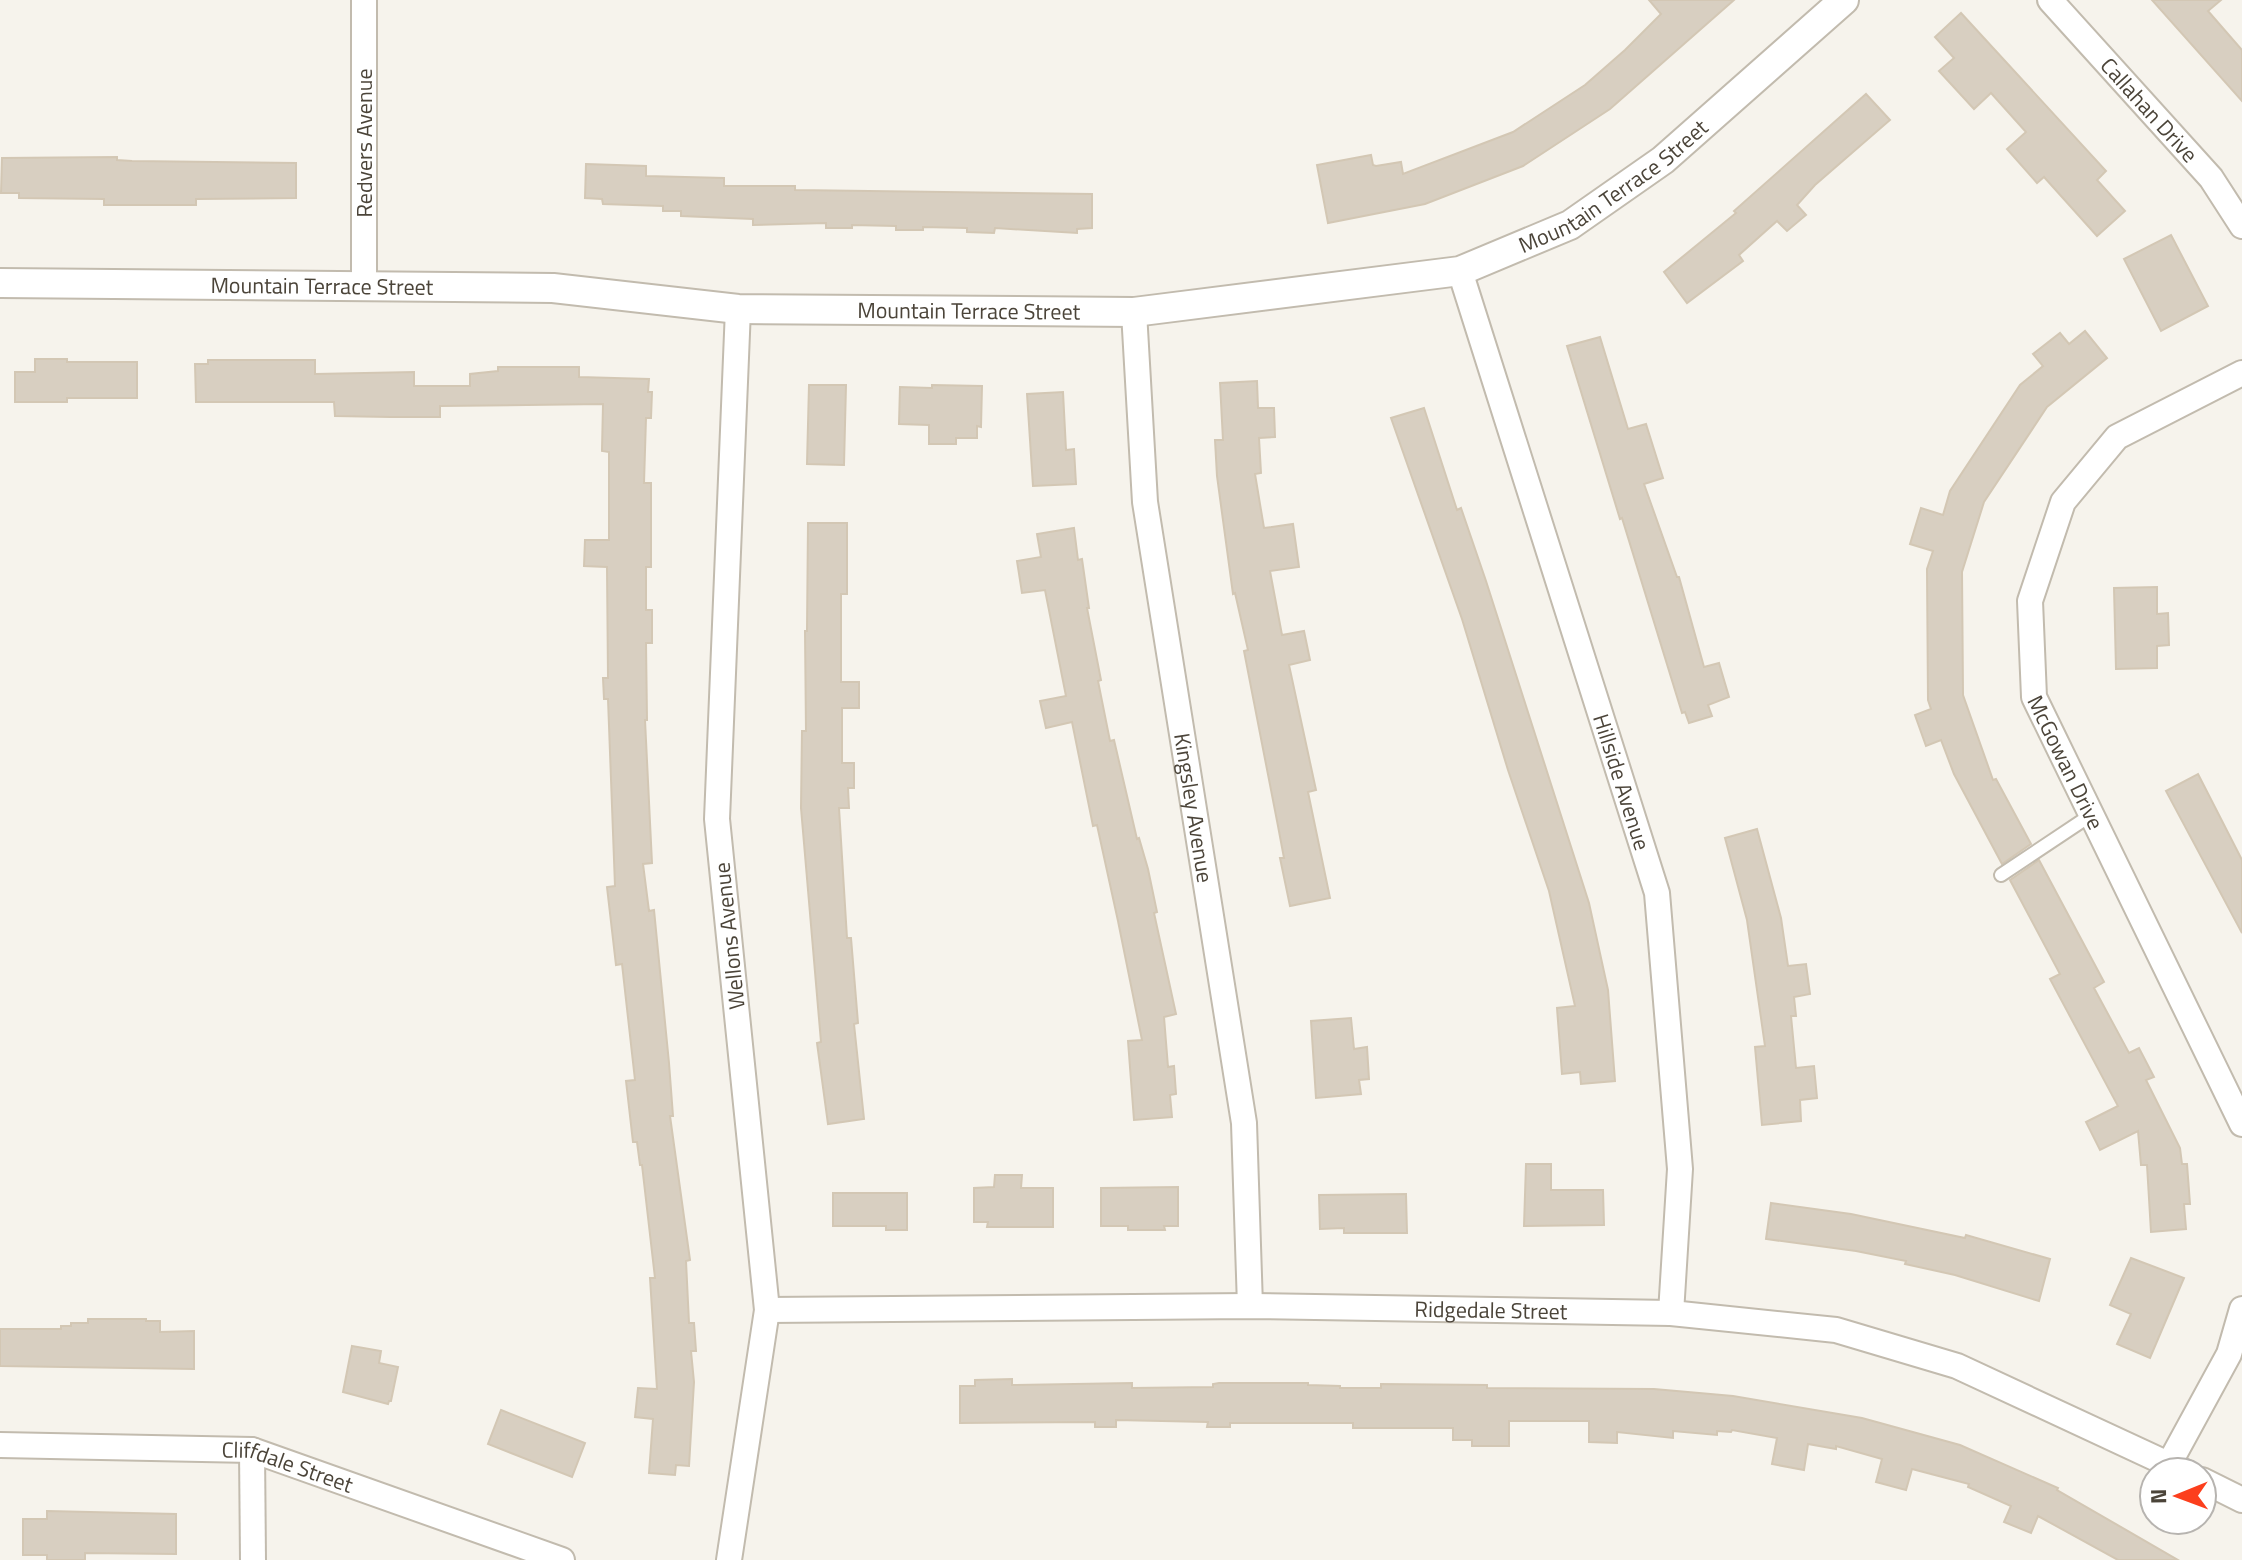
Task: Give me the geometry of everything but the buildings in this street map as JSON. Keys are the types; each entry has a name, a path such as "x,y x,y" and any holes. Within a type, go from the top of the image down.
{"street":[{"name":"Redvers Avenue","path":"364,0 364,286"},
{"name":"Mountain Terrace Street","path":"0,283 553,288 738,309 1134,312 1460,271 1570,225 1663,160 1844,0"},
{"name":"Callahan Drive","path":"2050,0 2211,178 2242,226"},
{"name":"Hillside Avenue","path":"1460,271 1657,893 1680,1169 1671,1313"},
{"name":"Wellons Avenue","path":"729,1560 767,1310 717,819 738,309"},
{"name":"Kingsley Avenue","path":"1134,312 1145,502 1244,1123 1250,1306"},
{"name":"McGowan Drive","path":"2242,373 2117,437 2063,502 2030,601 2034,697 2242,1124"},
{"name":"Ridgedale Street","path":"767,1310 1250,1306 1671,1313 1836,1330 1957,1366 2151,1456"},
{"path":"2182,1456 2229,1354 2242,1309"},
{"name":"Cliffdale Street","path":"0,1445 252,1450 562,1560"},
{"path":"252,1450 253,1560"},
{"path":"2218,1488 2242,1500"}],"lane":[{"path":"2001,875 2091,815"}]}
